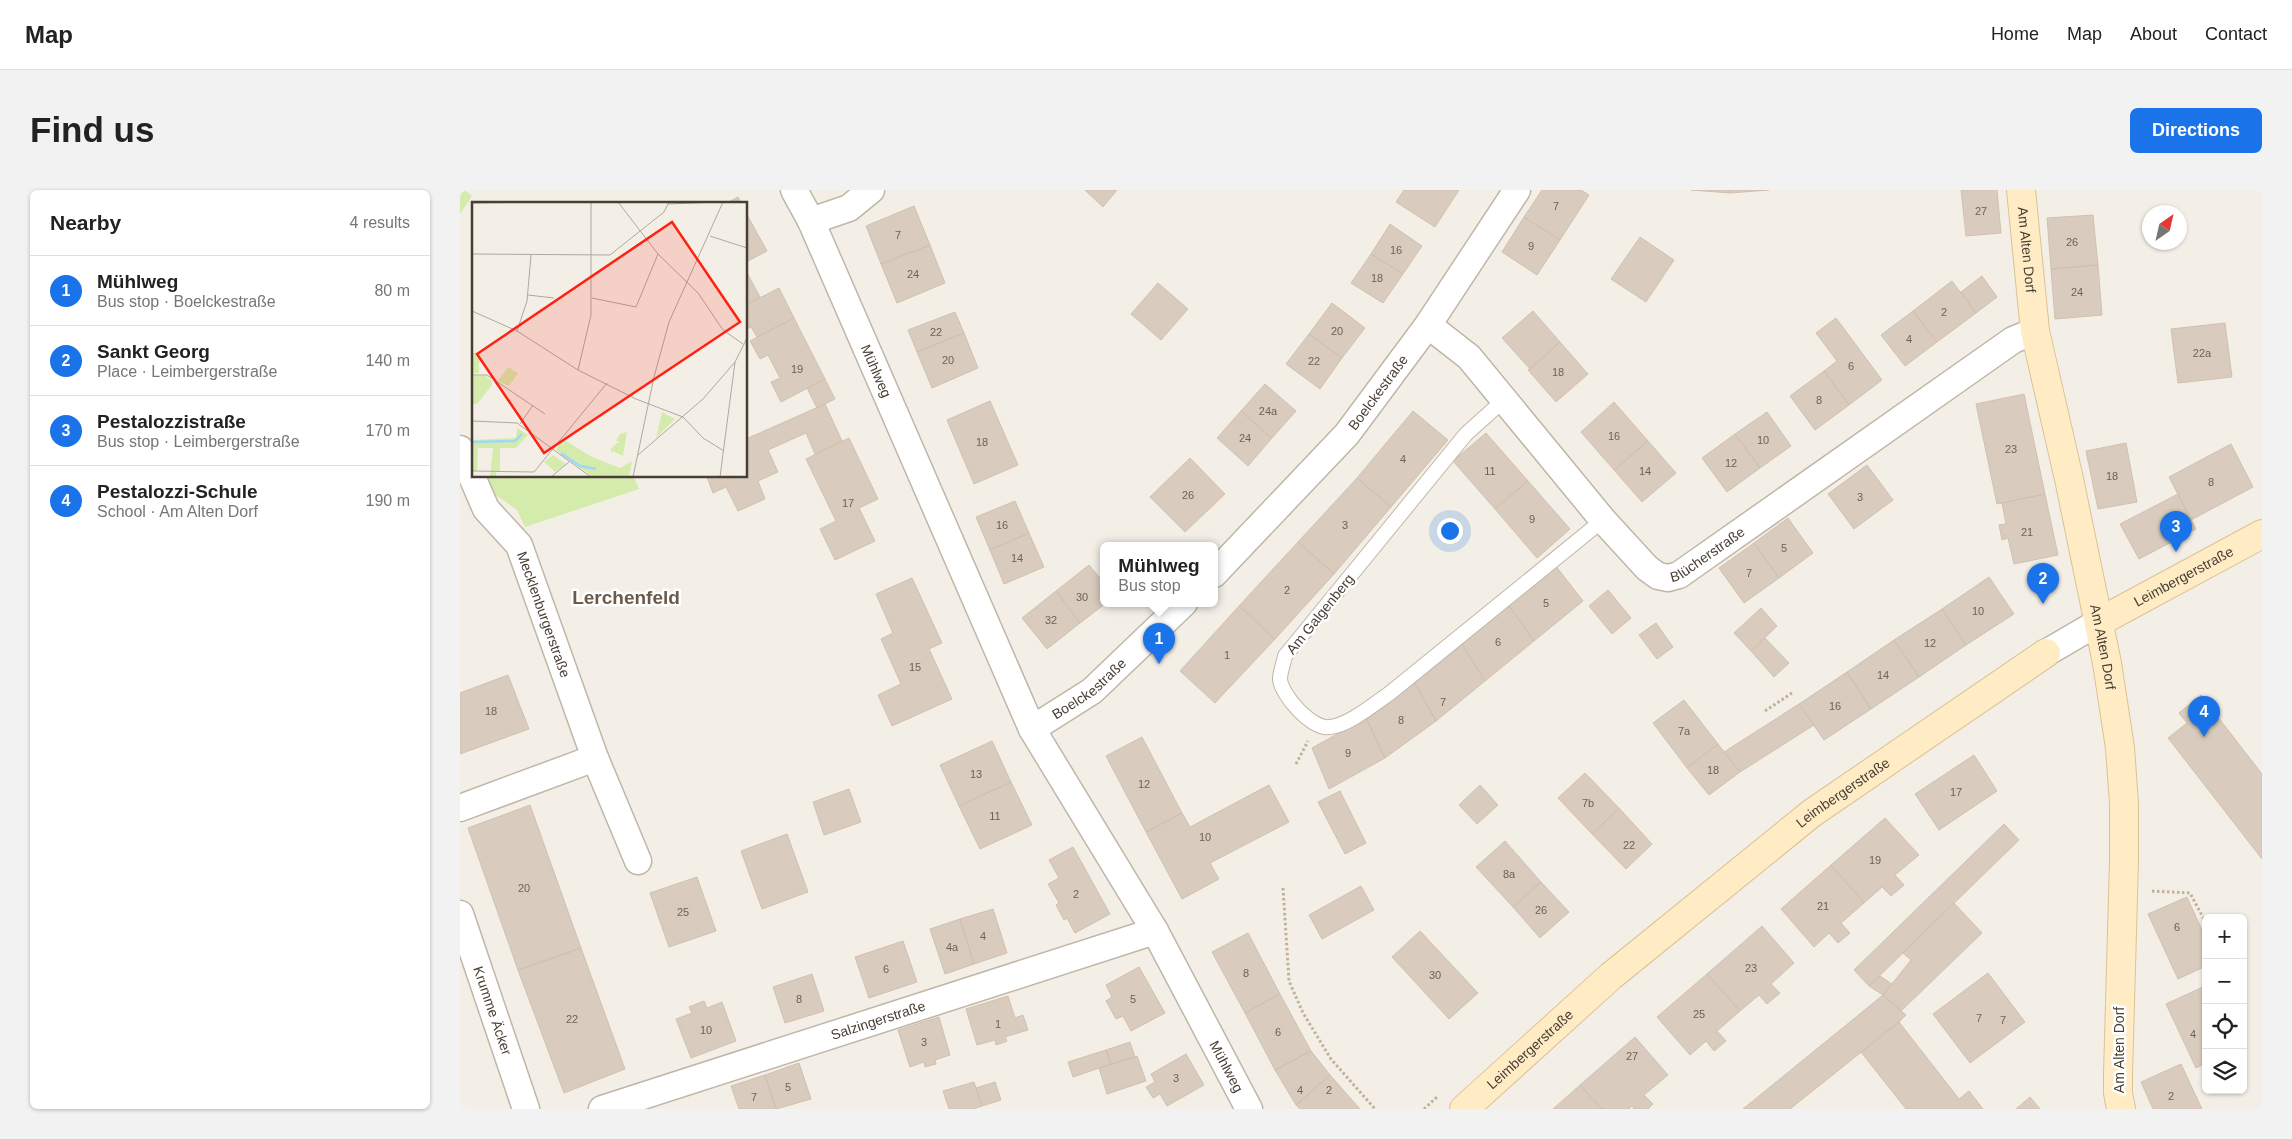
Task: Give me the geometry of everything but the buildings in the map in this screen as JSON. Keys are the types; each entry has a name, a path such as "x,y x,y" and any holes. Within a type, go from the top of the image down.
{"street":[{"name":"Mühlweg","path":"794,190 811,221 1032,729 1155,931 1249,1109"},
{"path":"811,221 848,208 871,190"},
{"name":"Boelckestraße","path":"1218,570 1347,434 1428,325 1517,190"},
{"name":"Am Alten Dorf","path":"2021,190 2035,331 2099,622 2120,748 2124,802 2124,890 2118,1074 2118,1093 2121,1109"},
{"name":"Blücherstraße","path":"1428,325 1469,357 1505,398 1602,520 1647,568 1658,576 1668,578 1679,575 2013,340 2035,331"},
{"name":"Mecklenburgerstraße","path":"460,452 486,509 519,545 595,758 638,861"},
{"name":"Leimbergerstraße","path":"1464,1109 1611,976 1812,813 2046,653 2099,622 2262,534"},
{"name":"Boelckestraße","path":"1032,729 1092,691 1180,607"},
{"path":"460,808 595,758"},
{"name":"Krumme Äcker","path":"460,914 526,1109"},
{"name":"Salzingerstraße","path":"602,1109 1155,931"}],"lane":[{"name":"Am Galgenberg","path":"1505,398 1466,434 1285,656 1280,678 1286,694 1316,725 1329,728 1353,718 1390,693 1602,520"}],"path":[{"path":"1765,711 1792,693"},
{"path":"1283,888 1289,981 1303,1014 1330,1059 1375,1109"},
{"path":"2124,890 2190,893 2202,916"}],"green space":[{"path":"460,190 465,190 472,196 460,214"},
{"path":"489,478 634,478 639,489 525,527 517,510 493,493"}],"place":[{"name":"Pestalozzistraße","path":"2176,552"},
{"name":"Sankt Georg","path":"2043,604"},
{"name":"Mühlweg","path":"1159,664"},
{"name":"Pestalozzi-Schule","path":"2204,737"}],"district":[{"name":"Lerchenfeld","path":"626,597"}]}
